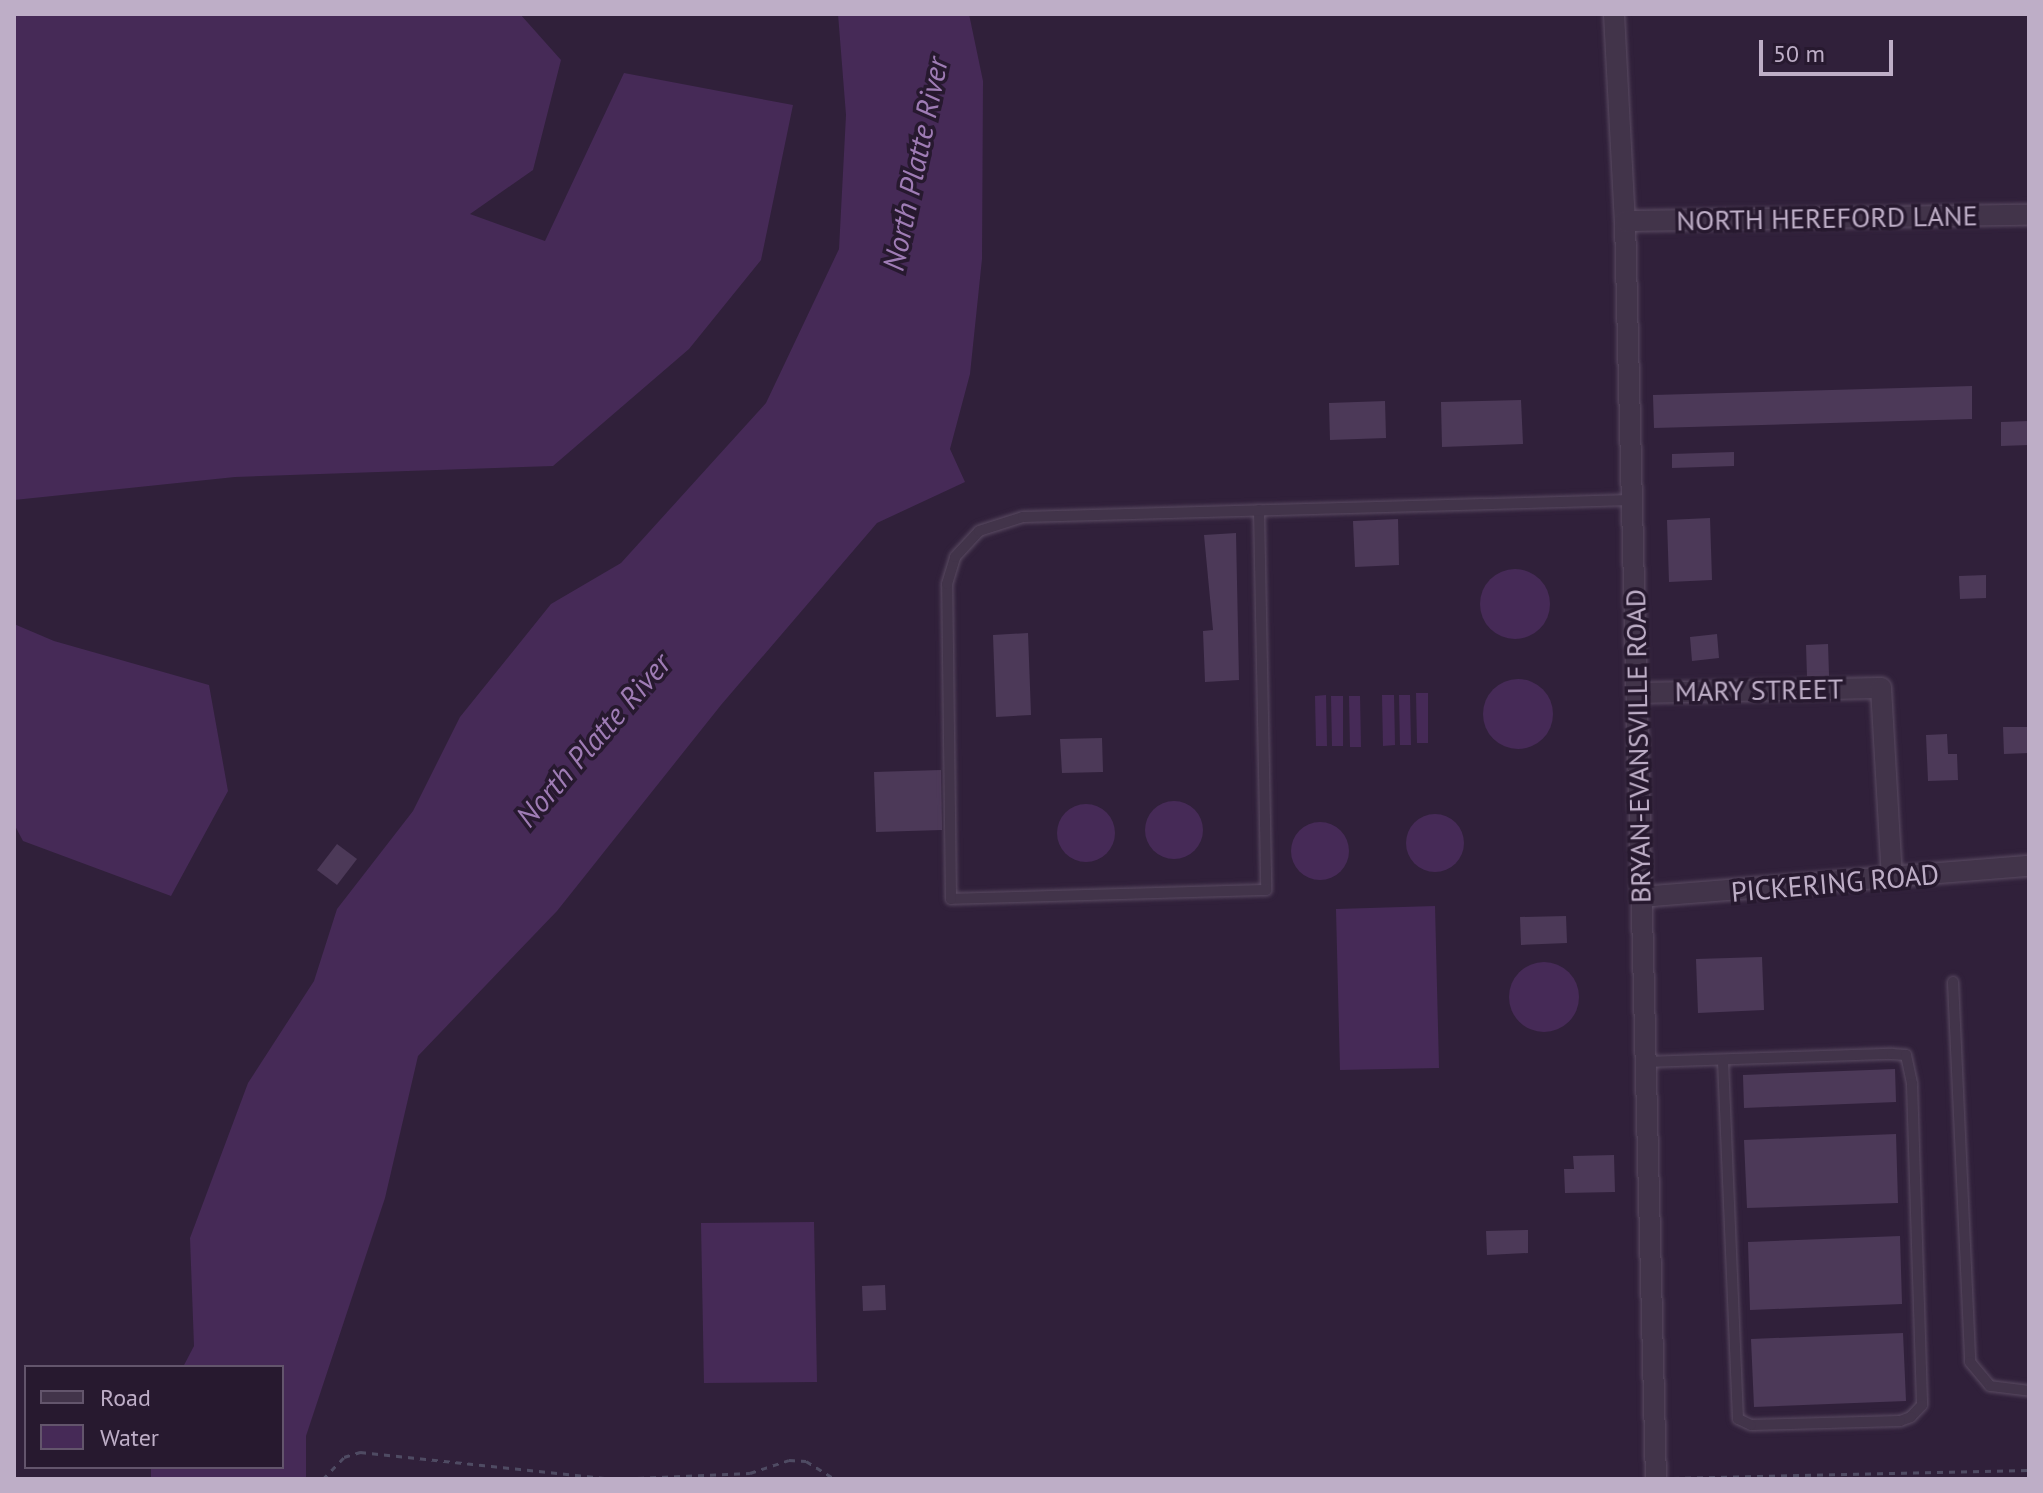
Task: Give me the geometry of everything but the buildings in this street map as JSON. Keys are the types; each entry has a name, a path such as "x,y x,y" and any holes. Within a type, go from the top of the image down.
{"street":[{"name":"BRYAN-EVANSVILLE ROAD","path":"1614,14 1625,221 1656,1479"},
{"name":"NORTH HEREFORD LANE","path":"1625,221 2029,215"},
{"name":"MARY STREET","path":"1636,693 1881,688 1892,877"},
{"name":"PICKERING ROAD","path":"1641,897 2029,866"}],"lane":[{"path":"1259,510 1266,890 951,899 947,584 955,557 979,531 1023,517 1259,510 1631,500"},
{"path":"1953,982 1970,1362 1990,1386 2029,1391"},
{"path":"1645,1062 1906,1055 1912,1084 1922,1405 1911,1417 1900,1421 1751,1425 1738,1419 1723,1060"}],"path":[{"path":"323,1479 344,1457 360,1452 614,1479 750,1473 789,1460 806,1461 835,1479"},
{"path":"1656,1479 2029,1470"}],"water":[{"path":"14,14 520,14 561,60 533,170 470,214 545,241 624,73 793,105 761,260 689,349 553,466 235,477 14,500"},
{"name":"North Platte River","path":"838,14 969,14 983,81 982,259 970,374 950,449 965,482 877,523 721,705 557,911 418,1056 385,1198 306,1436 306,1479 151,1479 151,1469 284,1469 284,1365 184,1365 194,1346 190,1238 248,1083 314,981 337,909 413,811 460,717 551,604 621,563 766,403 839,249 846,115"},
{"path":"1522,569 1544,584 1550,604 1548,618 1540,629 1529,637 1508,639 1490,629 1482,618 1480,597 1490,579 1501,571"},
{"path":"14,624 54,641 209,685 228,791 171,896 23,841 14,824"},
{"path":"1525,679 1547,694 1553,714 1551,728 1543,739 1532,747 1511,749 1493,739 1485,728 1483,707 1493,689 1504,681"},
{"path":"1416,693 1428,693 1428,743 1417,743"},
{"path":"1326,695 1327,746 1316,746 1315,696"},
{"path":"1382,695 1394,695 1395,745 1383,746"},
{"path":"1399,695 1410,695 1411,745 1400,745"},
{"path":"1331,696 1343,696 1343,746 1332,746"},
{"path":"1349,696 1360,696 1361,747 1350,747"},
{"path":"1174,801 1195,809 1203,830 1195,851 1174,859 1153,851 1145,830 1153,809"},
{"path":"1086,804 1107,812 1115,833 1107,854 1086,862 1065,854 1057,833 1065,812"},
{"path":"1435,814 1456,822 1464,843 1456,864 1435,872 1414,864 1406,843 1414,822"},
{"path":"1320,822 1341,830 1349,851 1341,872 1320,880 1299,872 1291,851 1299,830"},
{"path":"1435,906 1439,1068 1340,1070 1336,909"},
{"path":"1551,962 1573,977 1579,997 1577,1011 1569,1022 1558,1030 1537,1032 1519,1022 1511,1011 1509,990 1519,972 1530,964"},
{"path":"814,1222 817,1382 704,1383 701,1223"}]}
